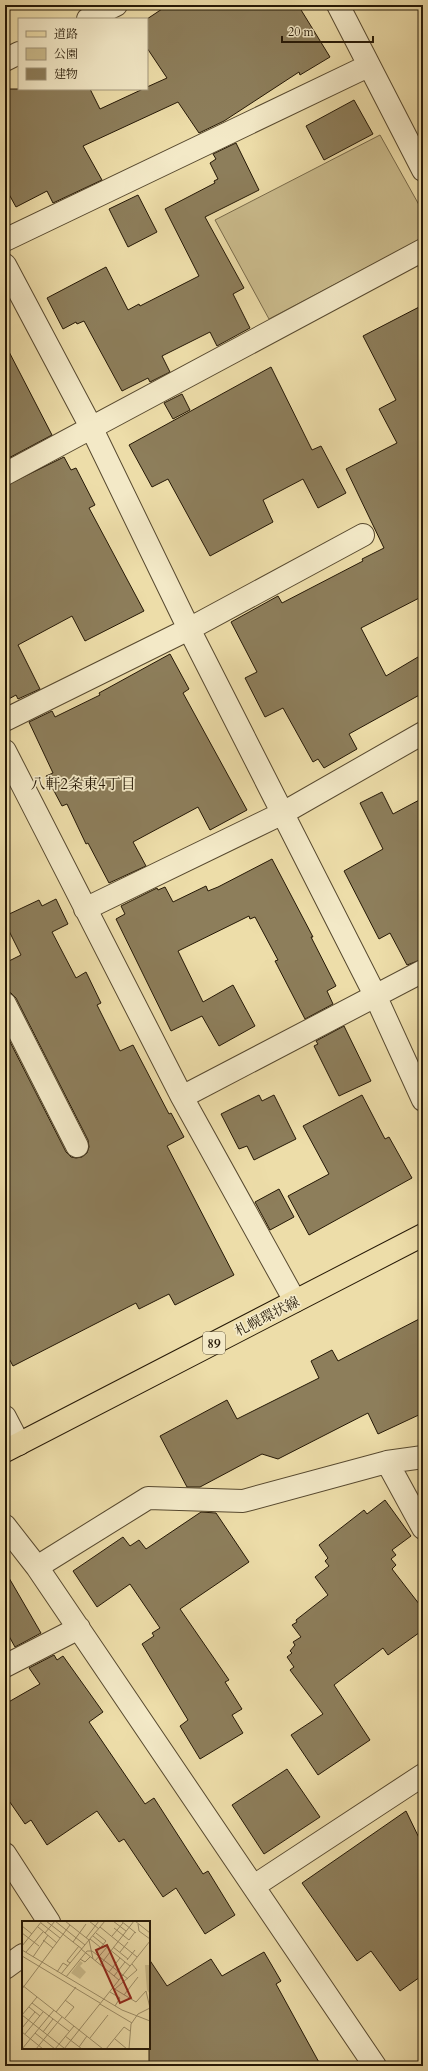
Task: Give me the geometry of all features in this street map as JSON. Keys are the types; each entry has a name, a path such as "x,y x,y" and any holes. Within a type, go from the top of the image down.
{"main road":[{"name":"札幌環状線","path":"12,1448 423,1235"}],"street":[{"path":"90,18 116,5"},
{"path":"338,5 368,66 423,170"},
{"path":"5,60 18,54"},
{"path":"5,240 368,66"},
{"path":"5,474 423,250"},
{"path":"5,265 91,427 189,629 375,995 423,1100"},
{"path":"5,720 189,629 363,535"},
{"path":"85,909 283,813 423,733"},
{"path":"5,751 182,1097 295,1302"},
{"path":"182,1097 423,971"},
{"path":"5,1004 76,1146"},
{"path":"5,1417 12,1448"},
{"path":"37,1567 148,1498 243,1501 388,1462 423,1457"},
{"path":"388,1462 423,1528"},
{"path":"5,1526 37,1567 79,1628 375,2066"},
{"path":"5,1666 79,1628"},
{"path":"254,1886 423,1776"},
{"path":"5,1854 47,1921"},
{"path":"5,1968 22,1956"}],"green space":[{"path":"380,135 423,212 423,232 421,239 269,319 215,220"}],"building":[{"path":"168,5 298,5 330,57 300,75 299,72 224,121 199,133 178,102 83,146 102,180 53,203 47,191 16,207 5,187 5,89 90,90 100,109 141,90 148,90 148,87 167,78 148,50 148,18"},
{"path":"354,100 373,134 324,160 306,126"},
{"path":"236,143 259,190 205,217 244,288 233,294 250,328 217,346 210,332 162,356 170,372 150,382 148,378 122,391 84,321 77,324 76,322 63,329 47,298 106,267 128,310 139,304 140,306 199,276 165,209 215,183 214,181 218,179 210,163 216,159 213,154"},
{"path":"138,195 157,232 128,247 109,209"},
{"path":"423,305 423,596 361,628 386,676 423,654 423,693 349,734 357,749 324,768 318,759 313,762 283,708 265,717 245,678 257,672 231,622 278,596 282,603 363,561 362,559 384,548 346,469 397,443 379,409 396,400 363,336"},
{"path":"5,344 52,435 5,460"},
{"path":"271,367 312,450 321,446 346,493 318,508 303,479 263,500 273,522 210,556 168,479 152,487 129,445"},
{"path":"182,394 190,410 173,419 164,403"},
{"path":"64,457 71,470 76,468 95,505 89,508 144,611 85,641 72,616 18,645 40,689 18,699 16,695 5,701 5,486"},
{"path":"170,654 189,689 183,693 247,810 210,830 198,807 133,842 146,866 109,883 88,843 86,844 67,804 62,806 46,776 53,773 29,722 52,711 55,717 100,695 99,693"},
{"path":"382,792 393,814 423,798 423,959 407,965 390,933 379,939 344,871 383,849 360,803"},
{"path":"272,859 313,937 311,937 336,986 327,991 333,1004 305,1019 275,961 278,960 255,917 250,919 249,916 178,951 203,1002 233,985 255,1026 219,1046 202,1016 171,1031 116,919 125,914 121,906 157,888 158,890 165,887 173,902 206,886 208,891 218,887"},
{"path":"56,899 68,924 52,932 76,978 86,972 101,1003 97,1005 120,1051 133,1045 169,1114 171,1113 184,1137 167,1146 234,1275 175,1305 169,1294 139,1309 136,1303 13,1366 5,1351 5,1032 66,1152 71,1157 82,1157 87,1153 89,1147 88,1140 16,998 11,993 5,992 5,963 21,955 5,923 5,916 39,900 42,906"},
{"path":"344,1026 371,1081 339,1096 314,1046 318,1044 316,1041"},
{"path":"259,1095 262,1101 274,1095 296,1139 254,1160 247,1146 239,1149 221,1114"},
{"path":"362,1095 385,1139 389,1137 412,1178 309,1235 288,1196 329,1174 303,1126"},
{"path":"279,1189 294,1217 270,1230 255,1202"},
{"path":"423,1317 423,1413 378,1434 368,1413 278,1459 262,1454 200,1487 187,1487 160,1436 227,1400 237,1419 319,1378 311,1361 332,1350 338,1361"},
{"path":"385,1500 411,1536 392,1550 396,1555 391,1559 396,1565 392,1569 423,1609 423,1630 388,1655 383,1648 334,1685 370,1740 318,1775 291,1735 323,1714 290,1670 294,1667 287,1657 292,1653 290,1651 295,1645 293,1642 301,1637 292,1625 297,1622 296,1620 328,1595 315,1577 329,1566 325,1561 328,1558 319,1545 364,1510 367,1514"},
{"path":"201,1512 216,1513 249,1562 180,1609 229,1680 225,1682 242,1709 232,1715 243,1733 200,1759 180,1726 188,1720 142,1644 154,1636 152,1633 160,1628 130,1584 97,1607 73,1571 123,1537 130,1546 139,1540 146,1549"},
{"path":"5,1571 41,1633 15,1647 5,1629"},
{"path":"54,1655 57,1660 63,1656 103,1712 89,1722 145,1804 154,1798 203,1874 208,1871 235,1915 205,1934 176,1888 163,1897 124,1839 119,1842 97,1811 47,1845 31,1820 25,1824 5,1795 5,1704 40,1684 29,1668"},
{"path":"287,1769 320,1817 264,1854 232,1805"},
{"path":"406,1811 423,1846 423,1975 400,1991 371,1951 357,1961 302,1883"},
{"path":"264,1952 281,1981 276,1984 321,2066 149,2066 150,1960 167,1986 211,1959 222,1976"}],"district":[{"name":"八軒2条東4丁目","path":"83,784"}]}
